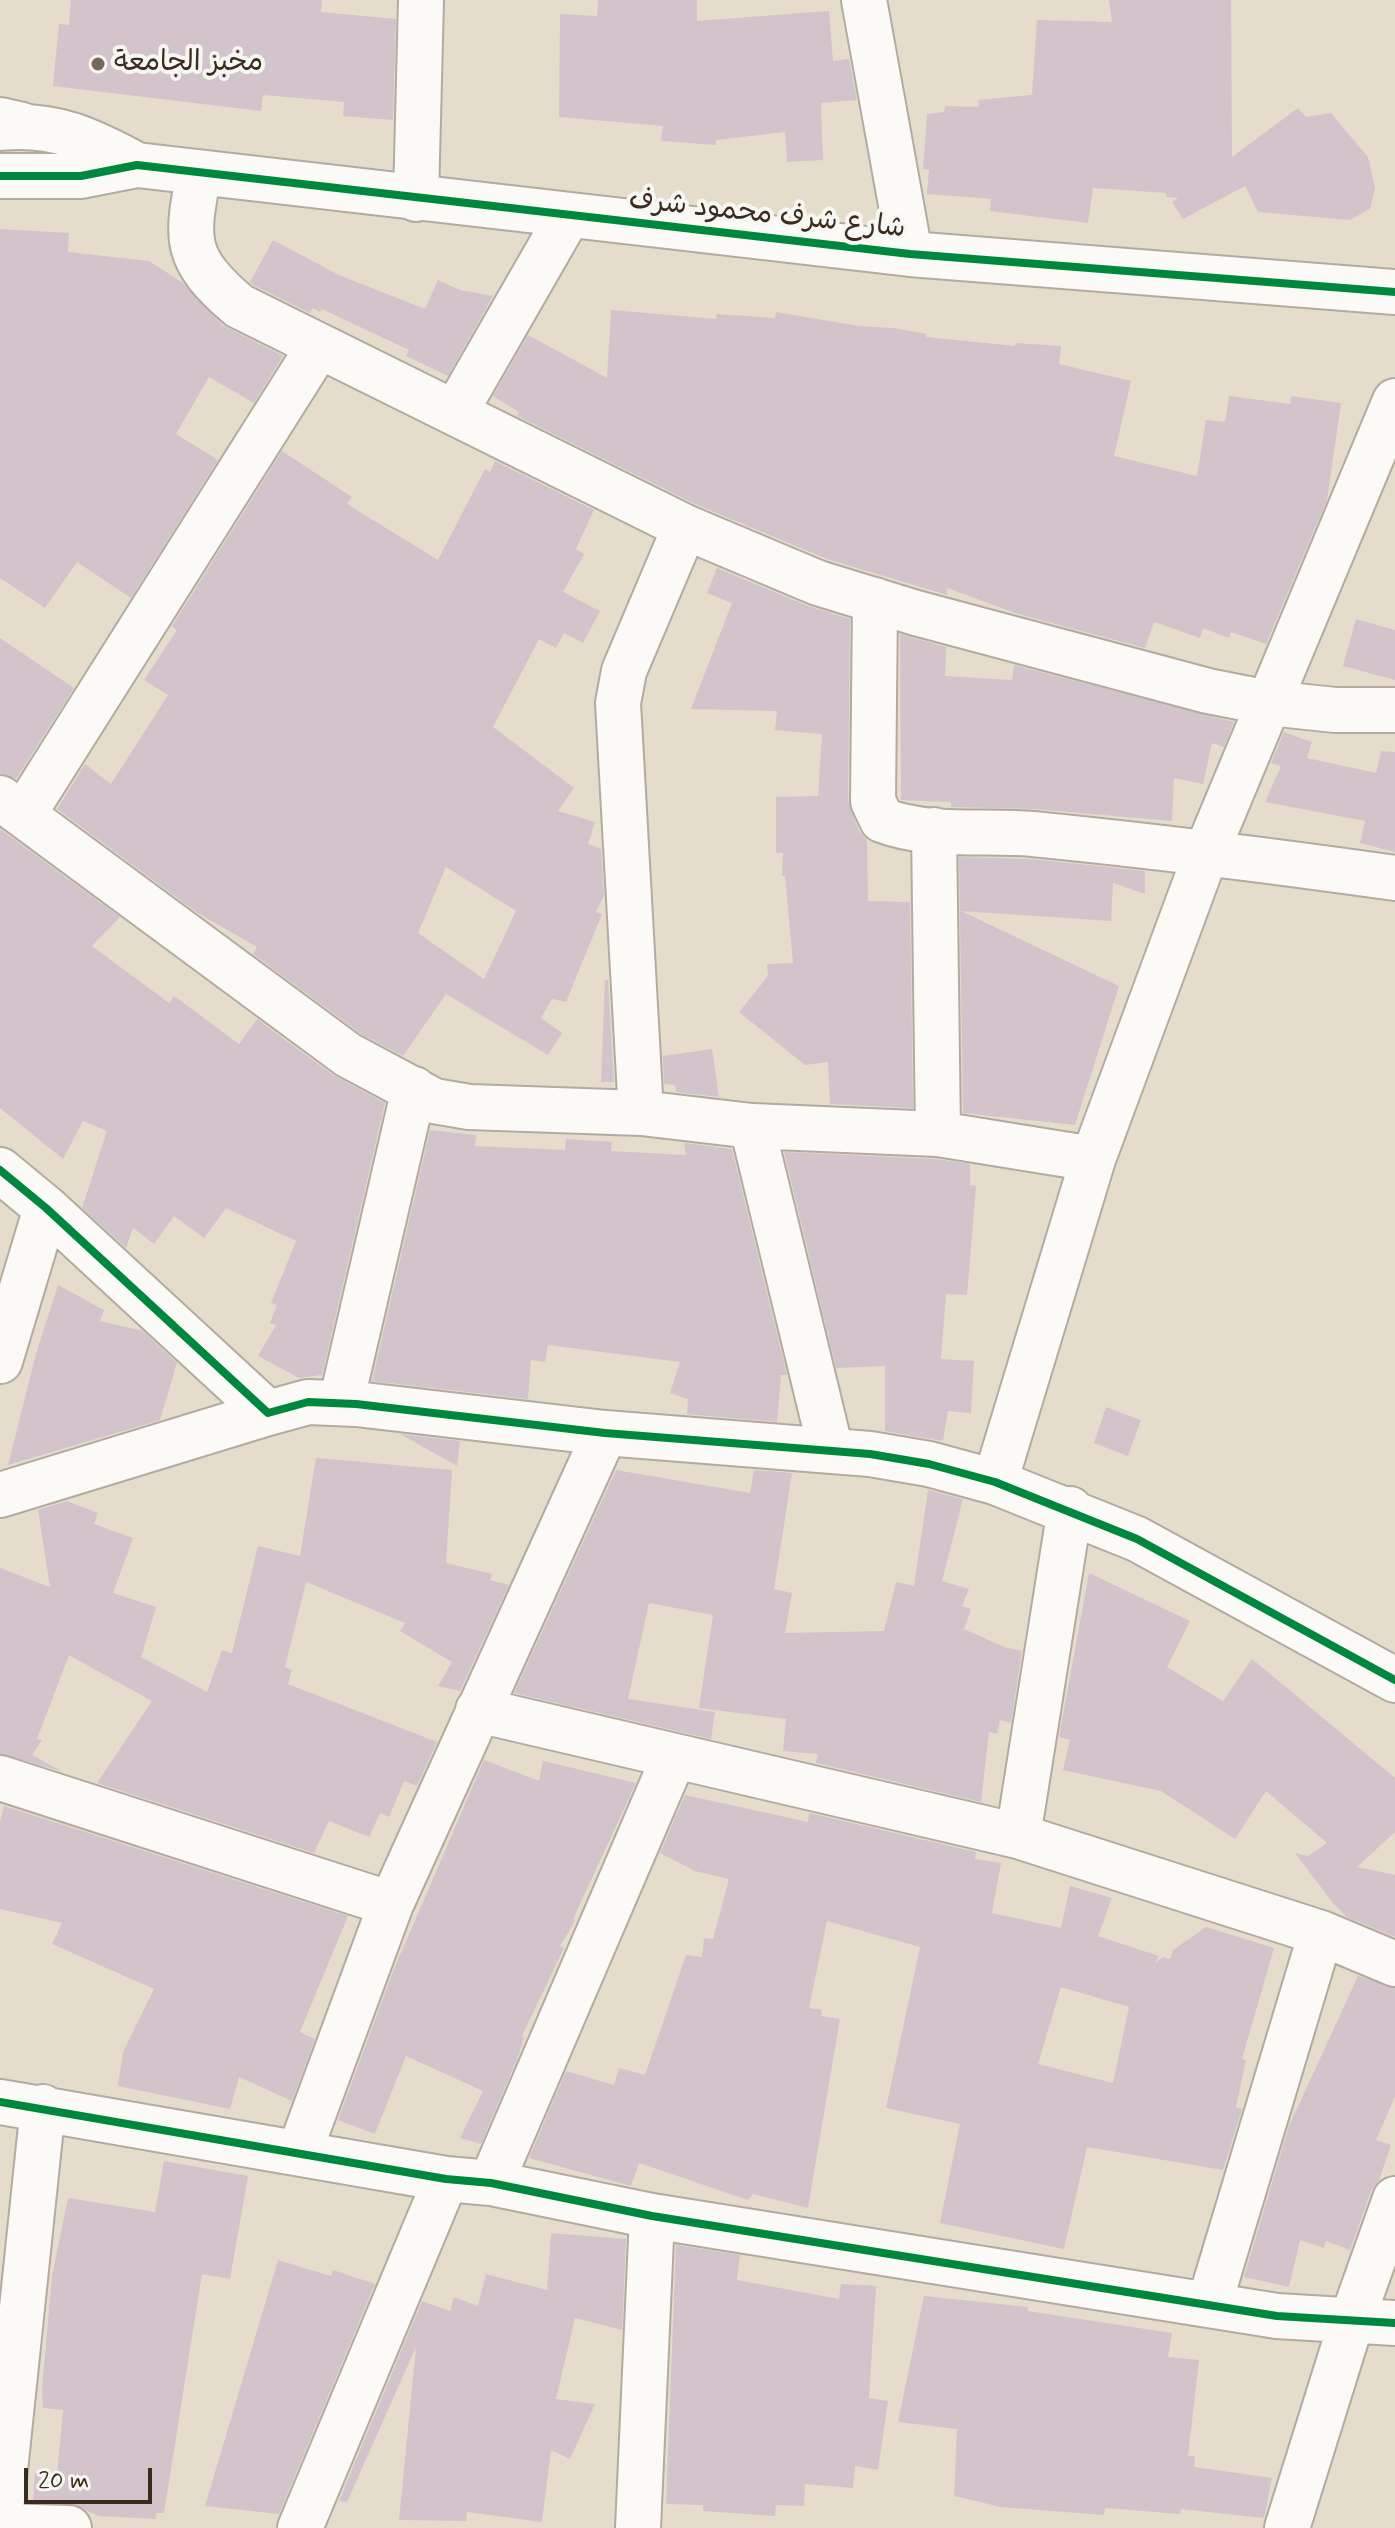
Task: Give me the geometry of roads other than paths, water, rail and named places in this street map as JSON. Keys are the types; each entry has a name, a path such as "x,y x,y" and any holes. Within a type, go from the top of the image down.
{"street":[{"path":"416,199 421,0"},
{"path":"864,0 910,254"},
{"path":"7,124 81,135 137,165"},
{"path":"0,176 81,176 137,165"},
{"name":"شارع شرف محمود شرف","path":"137,165 910,254 1395,292"},
{"path":"199,173 189,226 191,243 203,268 239,306 685,527 818,583 1192,687 1269,703 1335,710 1395,710"},
{"path":"456,411 568,216"},
{"path":"319,346 11,807 348,1055 434,1101 469,1107 641,1113 752,1126 938,1134 1093,1159"},
{"path":"995,1482 1093,1159 1207,851 1395,401"},
{"path":"641,1113 618,703 624,671 685,527"},
{"path":"875,600 874,809 878,816 889,822 934,830 1020,833 1207,851 1395,878"},
{"path":"934,830 938,1134"},
{"path":"341,1403 414,1089"},
{"path":"752,1126 831,1451"},
{"path":"0,1170 46,1208 268,1413"},
{"path":"0,1361 46,1208"},
{"path":"0,1495 308,1402 341,1403 605,1433 903,1458 995,1482 1070,1509 1191,1566 1395,1680"},
{"path":"299,2153 391,1904 605,1433"},
{"path":"1018,1836 1070,1509"},
{"path":"478,1710 1018,1836 1321,1933 1395,1964"},
{"path":"491,2183 674,1757"},
{"path":"0,1778 391,1904"},
{"path":"1209,2305 1321,1933"},
{"path":"0,2102 446,2179 491,2183 652,2216 1277,2316 1395,2323"},
{"path":"0,2518 43,2107"},
{"path":"300,2528 446,2179"},
{"path":"1287,2528 1352,2320 1395,2199"},
{"path":"638,2528 652,2216"},
{"path":"0,2526 69,2528"}],"place":[{"name":"مخبز الجامعة","path":"98,64"}]}
